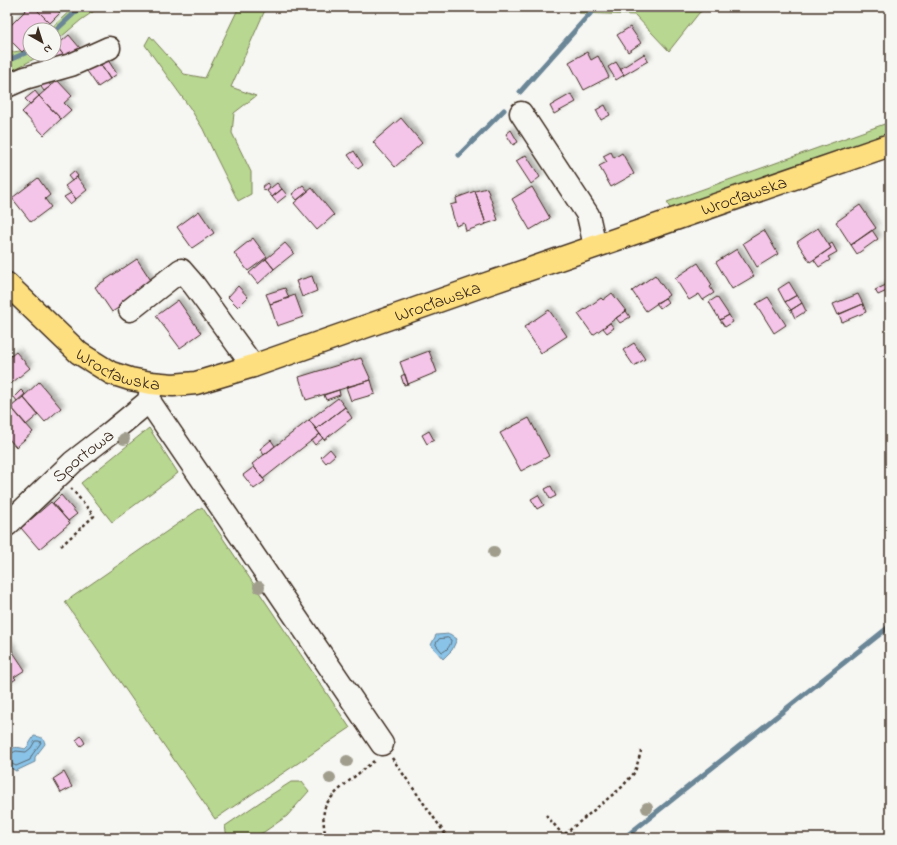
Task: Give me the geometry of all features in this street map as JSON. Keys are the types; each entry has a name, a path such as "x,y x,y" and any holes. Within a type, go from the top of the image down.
{"main road":[{"name":"Wrocławska","path":"7,284 78,353 111,373 130,379 150,392 173,384 196,383 253,366 595,246 890,145"}],"street":[{"path":"7,86 25,78 71,65 109,48"},
{"path":"521,113 588,215 595,246"},
{"path":"130,310 181,270 194,285 253,366"},
{"path":"150,392 384,747"},
{"name":"Sportowa","path":"8,522 59,474 109,434 150,392"}],"path":[{"path":"59,474 94,516 61,546"},
{"path":"326,838 324,827 325,807 330,797 384,747 448,838"},
{"path":"560,838 622,787 634,772 641,751"},
{"path":"546,814 563,835"}],"green space":[{"path":"100,7 81,20 62,36 62,22 58,22 73,8"},
{"path":"239,7 259,7 265,10 231,87 256,96 234,113 232,133 251,172 251,194 238,201 203,129 190,108 145,45 150,36 184,74 205,78"},
{"path":"584,7 707,7 699,13 669,51 635,15 579,13"},
{"path":"22,51 22,62 28,62 7,73 7,53"},
{"path":"890,122 890,136 671,211 667,202"},
{"path":"149,428 178,473 112,522 81,483"},
{"path":"202,507 350,728 215,819 65,602"},
{"path":"291,782 302,782 309,791 287,816 264,832 252,838 227,837 225,826"}],"water":[{"path":"450,634 457,639 452,650 443,659 431,645 436,635"},
{"path":"34,736 43,739 45,744 35,757 35,762 16,771 7,766 7,752 16,748 25,749"}],"building":[{"path":"29,7 34,7 49,22 22,22 22,52 7,37 7,29"},
{"path":"34,7 54,7 60,13 51,22 49,22"},
{"path":"630,27 641,43 628,52 617,35"},
{"path":"69,35 80,48 67,59 62,53 62,41"},
{"path":"587,52 591,60 598,56 609,77 584,90 569,62"},
{"path":"62,53 67,59 54,69 48,62 62,62"},
{"path":"644,54 648,61 624,75 620,69"},
{"path":"106,57 117,74 110,79 99,62"},
{"path":"99,62 110,79 98,87 87,71"},
{"path":"616,62 624,75 616,80 608,67"},
{"path":"57,80 72,96 64,103 71,110 61,119 39,96"},
{"path":"47,81 51,86 44,91 41,87"},
{"path":"35,91 39,96 30,104 25,99"},
{"path":"571,94 576,102 554,114 550,106"},
{"path":"39,96 61,119 44,135 22,112"},
{"path":"605,105 610,115 601,120 596,110"},
{"path":"401,118 422,143 395,167 373,142"},
{"path":"511,130 518,142 513,145 506,134"},
{"path":"354,151 363,165 358,169 348,155"},
{"path":"611,152 614,158 622,153 634,174 611,187 599,166 607,162 603,156"},
{"path":"526,155 540,177 531,184 516,161"},
{"path":"74,171 78,176 72,181 68,176"},
{"path":"77,177 87,190 76,199 65,186"},
{"path":"38,178 50,195 45,199 51,207 31,222 12,198"},
{"path":"267,183 270,187 265,191 262,187"},
{"path":"277,183 282,189 272,197 267,191"},
{"path":"303,185 308,191 297,200 292,194"},
{"path":"532,187 550,218 530,230 512,199"},
{"path":"312,188 334,215 317,230 294,203"},
{"path":"487,188 498,220 486,224 475,191"},
{"path":"282,189 287,195 277,203 272,197"},
{"path":"475,191 486,224 466,231 464,223 456,226 450,205 457,203 456,198"},
{"path":"71,193 76,199 70,204 64,197"},
{"path":"860,205 876,228 851,245 836,222"},
{"path":"199,211 214,233 192,248 177,227"},
{"path":"818,228 831,248 810,262 797,242"},
{"path":"764,230 778,254 757,267 743,243"},
{"path":"872,230 878,239 857,254 851,245"},
{"path":"253,238 267,257 248,271 234,253"},
{"path":"285,243 294,253 274,269 266,259"},
{"path":"832,243 837,252 828,257 830,260 819,267 814,260 831,248 829,245"},
{"path":"737,249 754,276 732,289 716,262"},
{"path":"137,259 154,285 112,312 95,287"},
{"path":"266,259 274,269 258,284 249,273"},
{"path":"698,263 712,285 710,287 714,293 703,300 699,294 689,300 675,278"},
{"path":"655,275 669,295 646,311 632,291"},
{"path":"312,276 317,291 302,297 296,281"},
{"path":"789,282 797,295 785,302 778,289"},
{"path":"886,285 889,290 878,295 875,290"},
{"path":"238,286 248,297 238,307 228,297"},
{"path":"285,288 289,298 270,304 266,294"},
{"path":"612,293 626,311 593,335 578,314 601,298 603,300"},
{"path":"858,294 863,304 838,315 833,304"},
{"path":"295,295 303,317 277,326 270,304"},
{"path":"797,295 802,303 791,310 785,302"},
{"path":"717,297 729,315 720,320 709,302"},
{"path":"768,297 786,325 774,333 756,304"},
{"path":"665,298 668,302 660,308 656,303"},
{"path":"178,300 201,333 180,348 156,316"},
{"path":"802,303 806,311 795,318 791,310"},
{"path":"863,304 866,312 842,322 839,314"},
{"path":"549,310 567,336 541,353 524,327"},
{"path":"626,311 630,317 620,323 616,318"},
{"path":"729,315 733,322 725,327 720,320"},
{"path":"610,323 614,328 607,333 603,328"},
{"path":"634,343 645,359 634,366 623,350"},
{"path":"429,351 437,372 408,384 400,362"},
{"path":"16,352 30,368 7,387 7,359"},
{"path":"361,358 371,380 306,400 299,377"},
{"path":"405,374 408,384 404,385 401,376"},
{"path":"371,380 375,394 351,401 346,387"},
{"path":"39,382 61,408 45,422 23,397"},
{"path":"21,390 25,394 17,401 14,397"},
{"path":"339,390 340,395 326,400 324,395"},
{"path":"23,397 38,415 26,425 11,407"},
{"path":"338,398 345,407 316,429 309,420"},
{"path":"11,407 33,432 16,447 7,437 7,410"},
{"path":"345,407 352,418 324,440 316,429"},
{"path":"529,418 549,456 521,471 500,433"},
{"path":"309,420 320,434 263,479 252,464"},
{"path":"429,431 434,440 427,444 422,435"},
{"path":"320,434 323,438 315,445 312,441"},
{"path":"271,440 275,446 264,455 260,449"},
{"path":"330,449 335,455 326,463 321,457"},
{"path":"254,467 265,481 254,489 243,475"},
{"path":"551,486 556,496 550,499 545,489"},
{"path":"61,495 77,514 68,521 53,503"},
{"path":"538,495 544,505 537,509 531,499"},
{"path":"51,502 70,523 39,549 21,528"},
{"path":"7,643 25,670 14,677 16,679 7,685"},
{"path":"81,736 85,743 81,746 76,740"},
{"path":"64,772 72,787 61,793 53,779"}],"waterway":[{"path":"62,25 81,7"},
{"path":"520,92 596,7"},
{"path":"7,61 22,54"},
{"path":"459,155 504,110"},
{"path":"624,838 890,626"}]}
